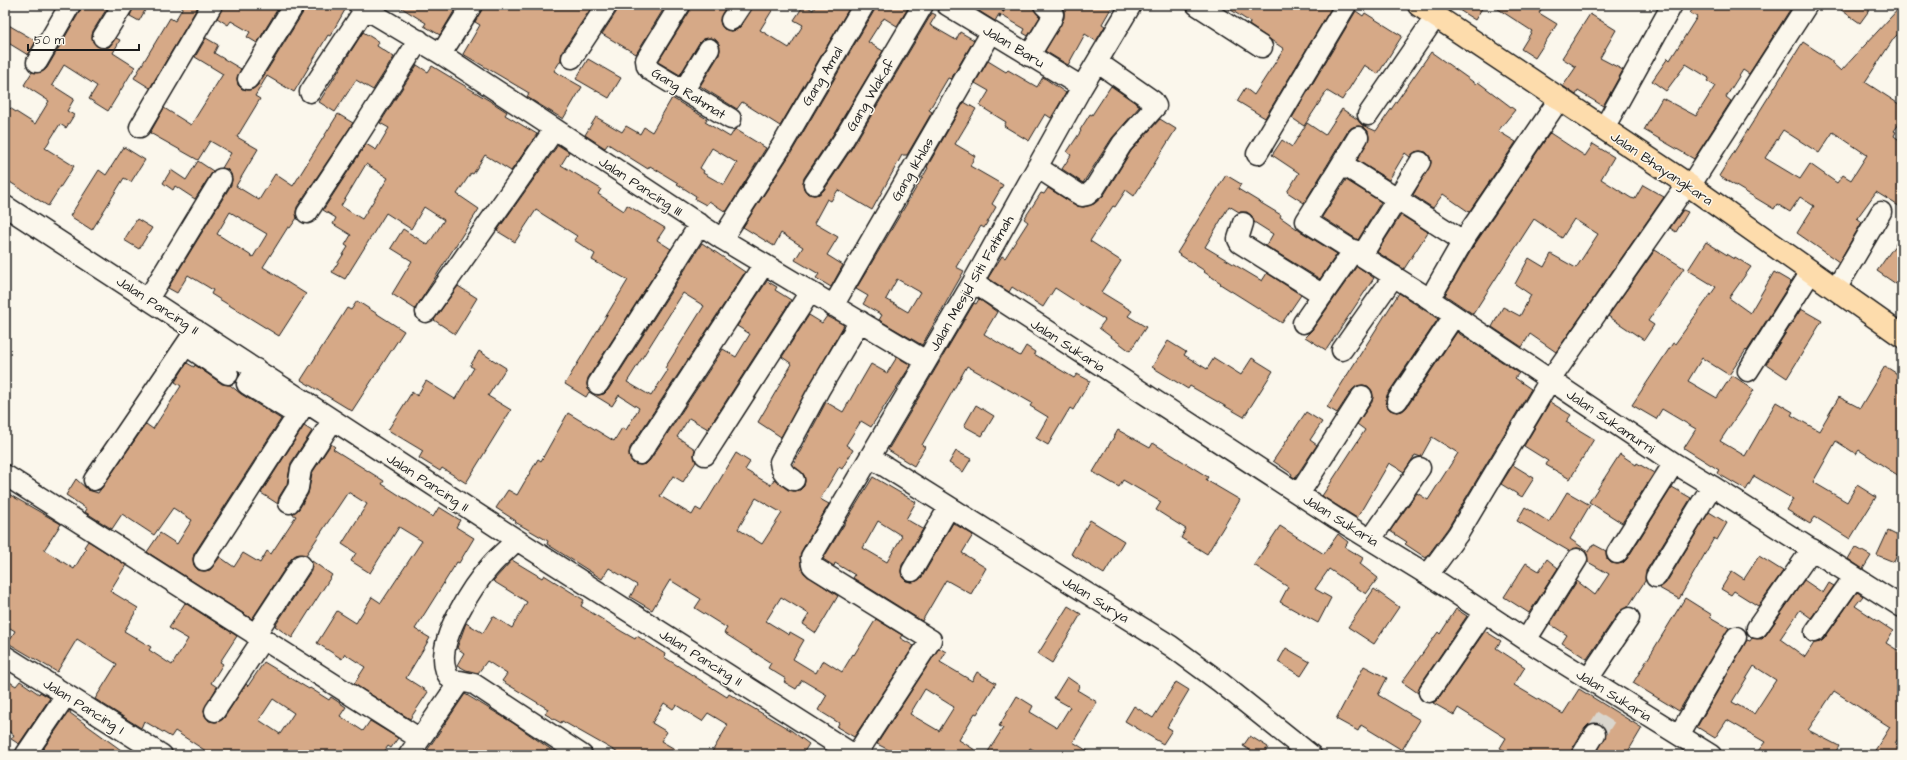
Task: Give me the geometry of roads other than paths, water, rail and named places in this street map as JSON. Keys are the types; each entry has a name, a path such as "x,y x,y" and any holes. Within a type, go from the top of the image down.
{"main road":[{"name":"Jalan Bhayangkara","path":"1428,9 1688,185 1902,336"}],"street":[{"path":"37,62 70,5"},
{"path":"103,36 123,5"},
{"path":"140,126 212,5"},
{"path":"248,79 294,5"},
{"path":"441,54 472,5"},
{"path":"572,58 607,5"},
{"name":"Gang Rahmat","path":"680,5 646,60 647,66 651,71 731,119"},
{"name":"Gang Amal","path":"722,239 781,147 864,5"},
{"name":"Gang Wakaf","path":"814,184 842,142 923,5"},
{"path":"1029,56 1051,20 1053,14 1044,5"},
{"name":"Jalan Mesjid Siti Fatimah","path":"855,755 931,640 815,568 810,560 973,282 1082,87 1131,5"},
{"path":"1197,5 1262,47"},
{"path":"1257,154 1346,5"},
{"path":"1604,128 1672,5"},
{"path":"1428,575 1458,534 1550,380 1688,185 1807,5"},
{"path":"310,92 362,7"},
{"name":"Jalan Pancing III","path":"362,7 441,54 554,130 722,239 926,361"},
{"name":"Jalan Baru","path":"953,7 991,33 1082,87"},
{"path":"1368,114 1428,9"},
{"name":"Gang Ikhlas","path":"833,306 991,33"},
{"path":"307,213 419,40"},
{"path":"684,90 710,49"},
{"path":"1037,167 1082,196 1087,196 1094,189 1122,144 1156,106 1153,101 1097,62"},
{"path":"1436,288 1463,241 1560,98"},
{"path":"426,312 554,130"},
{"path":"1338,170 1358,137"},
{"path":"1303,323 1323,295 1358,253 1420,162"},
{"path":"1338,170 1347,166 1463,241"},
{"name":"Jalan Sukamurni","path":"1338,170 1306,220 1394,276 1674,463 1902,607"},
{"path":"148,299 221,179"},
{"name":"Jalan Pancing II","path":"5,206 148,299 191,338 256,369 301,409 333,420 517,540 855,755"},
{"path":"1836,289 1881,212"},
{"path":"1243,223 1238,239 1240,243 1323,295"},
{"path":"598,384 700,224"},
{"path":"640,454 764,264"},
{"path":"1748,371 1811,272"},
{"path":"1342,350 1394,276"},
{"name":"Jalan Sukaria","path":"973,282 1299,494 1428,575 1588,679 1614,703 1679,735 1711,755"},
{"path":"705,456 810,292"},
{"path":"1397,402 1454,316"},
{"path":"794,480 785,474 780,468 780,462 819,390 860,321"},
{"path":"94,480 191,338 228,374"},
{"path":"1299,494 1362,396"},
{"path":"204,560 301,409"},
{"path":"289,502 298,488 300,469 333,420"},
{"name":"Jalan Surya","path":"870,457 1171,646 1220,682 1311,755"},
{"path":"1617,552 1674,463"},
{"path":"1371,539 1420,468"},
{"path":"5,475 259,637 414,747 458,684"},
{"path":"1656,577 1712,486"},
{"path":"912,571 950,507"},
{"path":"517,540 492,564 475,586 458,616 446,642 443,657 446,672 458,684 474,684 582,755"},
{"path":"1757,628 1812,549"},
{"path":"1526,640 1577,558"},
{"path":"215,711 300,565"},
{"path":"1814,632 1854,576"},
{"path":"1429,692 1484,612"},
{"path":"1588,679 1629,618"},
{"path":"1679,735 1736,637"},
{"name":"Jalan Pancing I","path":"5,656 162,755"},
{"path":"26,754 66,695"},
{"path":"1582,755 1595,734"}],"tunnel":[{"path":"1595,734 1611,709"}]}
